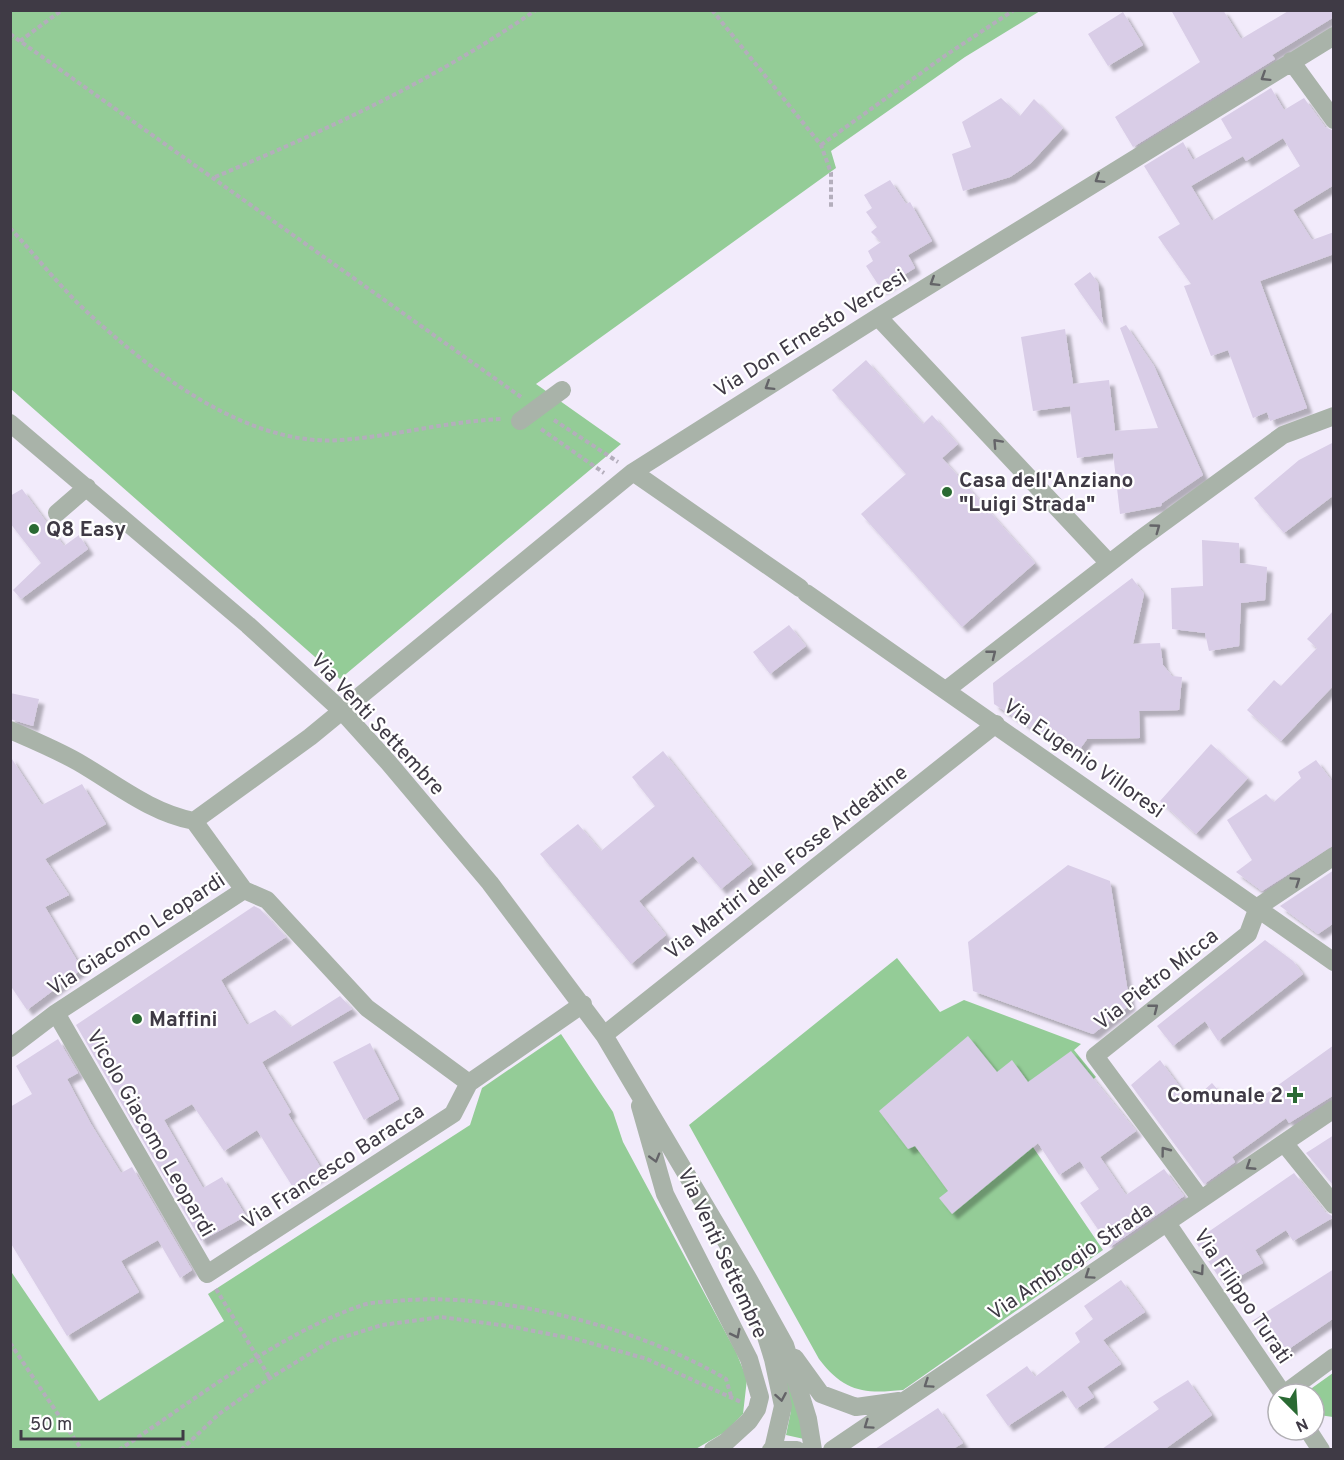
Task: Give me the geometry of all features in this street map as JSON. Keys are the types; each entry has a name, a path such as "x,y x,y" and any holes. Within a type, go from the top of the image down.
{"street":[{"name":"Via Don Ernesto Vercesi","path":"341,710 633,472 878,316 1334,36"},
{"path":"1291,61 1334,120"},
{"path":"878,316 1109,563"},
{"path":"520,421 562,390"},
{"path":"946,690 1109,563 1283,435 1334,417"},
{"name":"Via Venti Settembre","path":"10,423 248,626 341,710 490,883 583,1004 604,1035 749,1280 786,1345 808,1419 813,1449"},
{"name":"Via Eugenio Villoresi","path":"633,472 1331,958"},
{"path":"57,513 87,487"},
{"path":"10,730 78,762 134,797 180,818 194,821 310,737 341,710"},
{"name":"Via Martiri delle Fosse Ardeatine","path":"604,1035 996,724"},
{"name":"Via Giacomo Leopardi","path":"10,1048 56,1013 244,890 194,821"},
{"path":"1258,907 1334,856"},
{"path":"244,890 267,900 367,1008 469,1083"},
{"name":"Via Pietro Micca","path":"1200,1198 1095,1056 1248,934 1258,907"},
{"name":"Via Francesco Baracca","path":"207,1274 453,1114 469,1083 583,1004"},
{"name":"Vicolo Giacomo Leopardi","path":"56,1013 207,1274"},
{"name":"Via Venti Settembre","path":"633,1081 665,1194 749,1359 760,1397 757,1409 726,1442 712,1449"},
{"name":"Via Ambrogio Strada","path":"832,1449 1334,1109"},
{"path":"1284,1143 1334,1205"},
{"name":"Via Filippo Turati","path":"1167,1223 1275,1382"},
{"name":"Via Venti Settembre","path":"749,1280 773,1359 783,1406 772,1449"},
{"path":"786,1345 821,1394 856,1407 904,1400"},
{"path":"1300,1382 1334,1357"},
{"path":"772,1449 797,1449"}],"path":[{"path":"20,41 62,10"},
{"path":"214,177 316,134 402,93 487,44 536,10"},
{"path":"712,10 821,145 831,173 831,207"},
{"path":"821,145 946,55 1014,10"},
{"path":"10,34 537,408 633,472"},
{"path":"10,228 86,311 139,356 193,394 244,423 294,438 340,440 467,420 520,421 536,425 595,464 618,485"},
{"path":"207,1274 270,1378"},
{"path":"119,1449 300,1330 362,1305 432,1298 546,1312 638,1337 726,1379 731,1397 647,1359 580,1340 508,1326 441,1317 382,1325 331,1341 270,1378 219,1414 181,1449"},
{"path":"10,1343 82,1449"}],"green space":[{"path":"11,11 1040,11 965,57 831,151 836,168 536,384 621,444 340,679 11,389"},
{"path":"897,958 940,1012 964,1000 1081,1044 1074,1050 1096,1077 1024,1134 1103,1250 903,1390 866,1391 837,1378 819,1359 689,1125"},
{"path":"561,1034 613,1112 623,1142 736,1352 747,1379 743,1414 725,1432 694,1450 11,1449 10,1270 99,1401 224,1321 208,1294 470,1125 482,1088"},
{"path":"1333,1373 1333,1417 1326,1416 1326,1382 1320,1382"},
{"path":"794,1380 804,1439 786,1435 791,1411 785,1381"}],"building":[{"path":"1171,10 1223,10 1241,39 1290,10 1334,10 1334,17 1272,55 1275,59 1133,147 1115,117 1200,62"},
{"path":"1123,12 1143,45 1108,66 1088,34"},
{"path":"1271,88 1284,110 1304,98 1325,127 1334,131 1334,185 1293,210 1312,240 1334,232 1334,254 1260,281 1307,408 1270,421 1267,412 1253,418 1228,350 1211,356 1184,286 1191,284 1158,237 1180,224 1144,166 1183,142 1193,160 1232,138 1221,119","holes":["1283,138 1300,166 1212,221 1191,186 1243,156 1246,161"]},
{"path":"1001,98 1020,116 1034,99 1063,128 1031,163 1010,177 963,191 952,154 971,147 962,122"},
{"path":"890,180 906,204 910,202 932,241 908,255 915,268 881,289 866,266 873,261 868,251 881,242 871,232 877,227 866,212 872,208 864,195"},
{"path":"1090,272 1098,283 1103,325 1074,284"},
{"path":"1126,325 1154,366 1203,475 1162,503 1161,506 1120,514 1113,453 1077,458 1070,406 1033,411 1021,337 1065,329 1073,384 1109,380 1115,431 1158,428 1120,328"},
{"name":"Casa dell'Anziano \"Luigi Strada\"","path":"866,360 923,424 932,415 958,444 942,458 1035,563 962,627 861,514 906,474 832,390"},
{"path":"1334,442 1334,495 1284,533 1254,498 1299,460"},
{"path":"22,489 64,546 79,535 88,549 21,599 13,590 41,563 10,523 10,496"},
{"path":"1202,540 1239,543 1240,563 1267,567 1265,600 1241,603 1239,646 1209,651 1205,633 1172,629 1171,588 1203,586"},
{"path":"1132,578 1144,594 1133,644 1160,643 1163,665 1172,676 1182,677 1179,710 1139,711 1140,738 1087,739 1075,756 994,704 993,683"},
{"path":"1334,610 1334,685 1281,741 1247,710 1274,680 1281,686 1317,648 1307,639"},
{"path":"789,625 806,646 770,674 753,652"},
{"path":"10,693 39,699 33,726 10,719"},
{"path":"1211,744 1248,778 1196,834 1160,801"},
{"path":"663,751 752,864 721,889 693,856 639,901 666,935 631,964 540,854 578,824 601,851 655,806 632,777"},
{"path":"10,756 42,805 82,784 106,824 45,859 69,895 45,907 82,969 27,1010 10,985"},
{"path":"1316,760 1334,784 1334,845 1262,891 1236,872 1252,860 1227,820 1266,794 1274,802 1301,778 1298,772"},
{"path":"1068,865 1110,881 1130,1005 1093,1034 973,991 968,942"},
{"path":"1334,870 1334,923 1318,934 1280,906"},
{"path":"254,906 260,909 286,937 221,980 247,1025 275,1010 291,1027 340,996 352,1009 262,1062 291,1112 288,1114 324,1173 294,1189 257,1130 224,1151 192,1104 164,1120 203,1188 222,1177 246,1216 201,1241 76,1025"},
{"path":"1265,940 1293,961 1303,974 1218,1041 1205,1021 1173,1046 1157,1026"},
{"path":"968,1036 997,1072 1012,1060 1028,1082 1071,1051 1136,1131 1100,1157 1126,1195 1164,1169 1184,1196 1110,1247 1080,1203 1099,1189 1080,1161 1059,1175 1038,1143 952,1214 939,1198 948,1191 915,1146 908,1149 879,1111"},
{"path":"58,1039 78,1073 67,1079 91,1124 121,1173 132,1167 192,1270 180,1278 158,1240 121,1261 139,1292 67,1336 10,1242 10,1107 32,1094 16,1066"},
{"path":"370,1043 399,1099 364,1120 333,1062"},
{"path":"1334,1045 1334,1095 1289,1123 1286,1118 1232,1157 1235,1162 1204,1184 1131,1085 1160,1060 1191,1102 1212,1083 1231,1105 1246,1094 1253,1103"},
{"path":"1334,1135 1334,1186 1306,1153"},
{"path":"1294,1173 1325,1212 1334,1217 1293,1241 1286,1230 1255,1250 1263,1263 1224,1285 1195,1241"},
{"path":"1334,1269 1334,1318 1277,1357 1252,1321"},
{"path":"1121,1280 1145,1312 1103,1340 1121,1364 1087,1387 1094,1397 1076,1409 1063,1390 1008,1426 986,1395 1027,1366 1035,1377 1080,1342 1075,1333 1093,1319 1084,1306"},
{"path":"1188,1380 1212,1415 1165,1449 1102,1449 1159,1409 1153,1402"},
{"path":"938,1408 963,1443 953,1449 875,1449"}],"place":[{"name":"Casa dell'Anziano \"Luigi Strada\"","path":"947,492"},
{"name":"Q8 Easy","path":"34,529"},
{"name":"Maffini","path":"137,1019"},
{"name":"Comunale 2","path":"1295,1095"}]}
